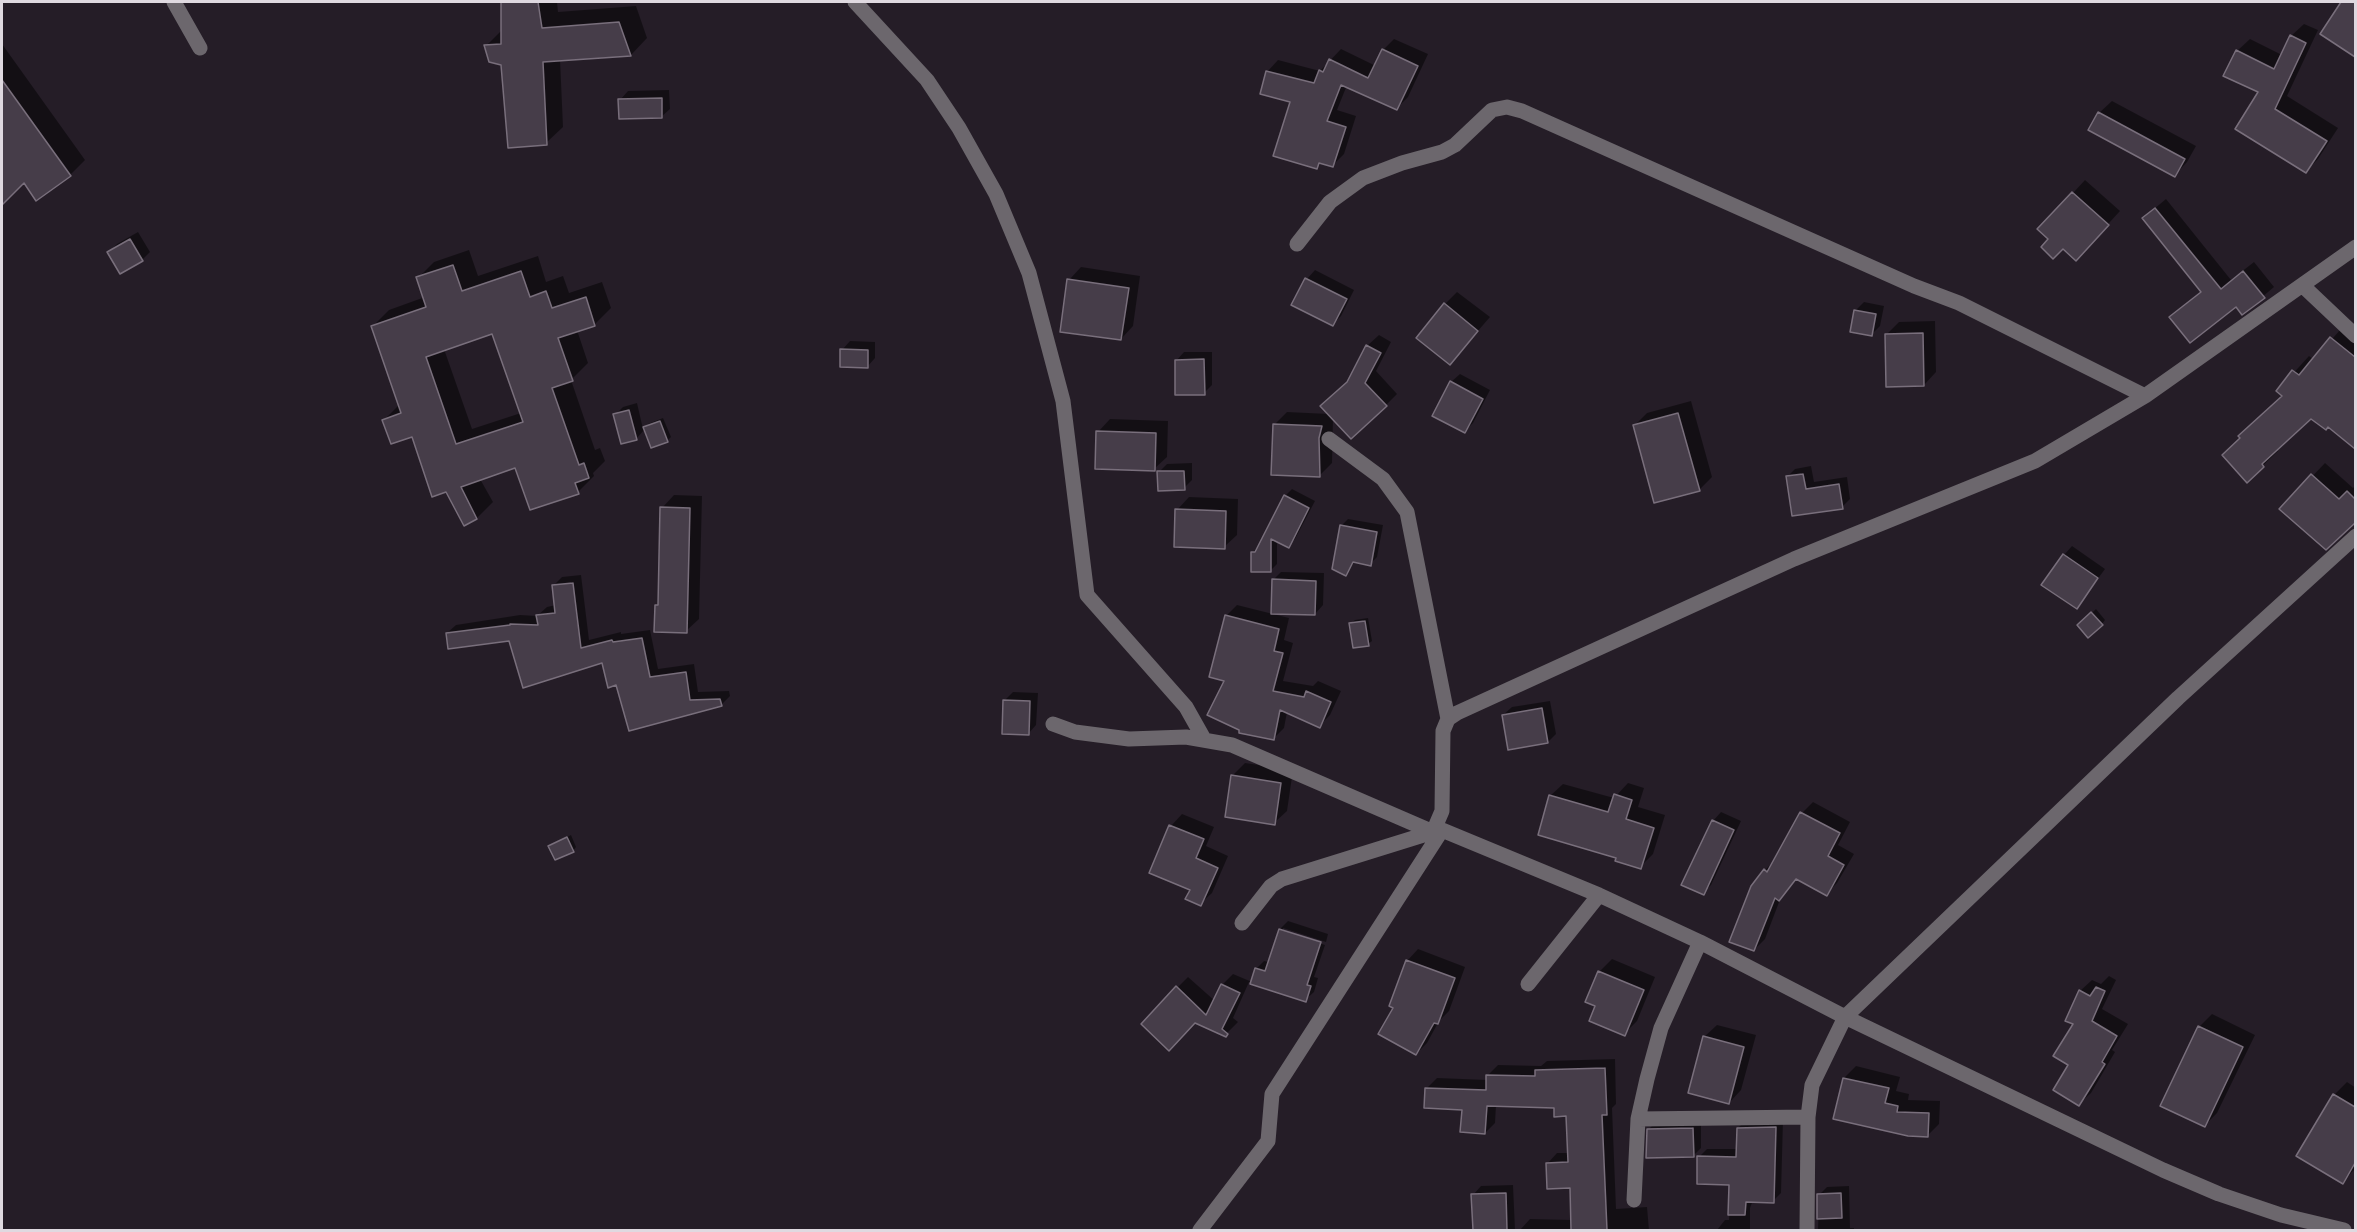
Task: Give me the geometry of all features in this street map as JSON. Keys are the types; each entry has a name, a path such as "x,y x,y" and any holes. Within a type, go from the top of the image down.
{"street":[{"path":"174,2 200,48"},
{"path":"855,2 927,80 959,128 996,194 1029,273 1063,401 1087,596 1185,707 1204,739"},
{"path":"1297,244 1330,202 1363,178 1402,163 1442,152 1455,145 1492,110 1507,107 1522,111 1904,281 1959,303 2145,396"},
{"path":"1200,1230 1268,1141 1272,1094 1437,831 1442,811 1443,731 1448,719 1794,559 2035,460 2145,396 2355,247"},
{"path":"2302,285 2355,336"},
{"path":"1329,439 1383,479 1407,512 1448,719"},
{"path":"1807,1230 1808,1117 1812,1084 1845,1017 2178,698 2355,536"},
{"path":"1053,724 1075,732 1129,739 1185,737 1232,745 1437,831 1599,895 1700,942 1845,1017 2191,1182 2281,1215 2344,1230"},
{"path":"1242,923 1271,886 1282,879 1437,831"},
{"path":"1528,984 1599,895"},
{"path":"1634,1200 1638,1119 1661,1028 1700,942"},
{"path":"1638,1119 1808,1117"}],"building":[{"path":"501,2 538,2 542,28 619,22 631,56 543,62 547,145 508,148 501,65 489,62 484,45 501,44"},
{"path":"2341,2 2355,2 2355,57 2320,34"},
{"path":"2290,35 2306,43 2275,109 2327,141 2306,173 2235,129 2258,92 2223,76 2236,50 2274,69"},
{"path":"1382,49 1418,66 1397,110 1341,85 1327,121 1346,127 1333,167 1319,163 1317,169 1273,156 1290,102 1260,94 1266,71 1314,83 1319,70 1323,72 1329,59 1368,78"},
{"path":"2,80 71,176 36,201 24,183 2,205"},
{"path":"662,98 662,118 619,119 618,99"},
{"path":"2098,112 2185,159 2175,177 2088,130"},
{"path":"2072,192 2109,225 2076,261 2063,249 2053,259 2041,247 2048,239 2037,229"},
{"path":"2155,208 2221,289 2243,271 2265,298 2242,315 2236,307 2190,343 2169,317 2201,292 2142,218"},
{"path":"130,239 143,261 120,274 107,252"},
{"path":"453,265 462,291 521,271 530,297 546,291 552,308 586,297 595,326 558,338 573,381 552,388 579,465 584,463 589,478 575,483 579,494 530,510 515,468 461,487 477,519 464,526 446,492 432,497 412,437 391,444 382,420 401,413 371,326 426,307 416,277","holes":["492,334 523,422 456,444 426,357"]},
{"path":"1305,278 1347,299 1333,326 1291,305"},
{"path":"1067,279 1129,288 1121,340 1060,332"},
{"path":"1444,303 1478,331 1450,365 1416,338"},
{"path":"1854,310 1876,314 1872,336 1850,332"},
{"path":"1923,333 1924,386 1886,387 1885,334"},
{"path":"2330,337 2355,357 2355,449 2328,427 2326,430 2311,419 2262,464 2264,467 2247,483 2222,455 2240,438 2238,436 2282,396 2276,391 2292,370 2299,375"},
{"path":"1366,345 1381,353 1365,383 1387,406 1351,439 1320,406 1347,382"},
{"path":"840,349 868,350 868,368 840,367"},
{"path":"1204,359 1205,395 1175,395 1175,360"},
{"path":"1450,381 1483,399 1465,433 1432,416"},
{"path":"629,410 637,440 621,444 613,414"},
{"path":"1678,413 1700,491 1654,503 1633,425"},
{"path":"660,421 668,442 651,448 643,427"},
{"path":"1273,424 1322,426 1319,438 1320,477 1271,475"},
{"path":"1096,431 1156,433 1155,471 1095,469"},
{"path":"1157,471 1184,471 1185,490 1158,491"},
{"path":"1803,474 1806,489 1839,484 1843,509 1792,516 1786,476"},
{"path":"2311,474 2339,499 2347,491 2355,499 2355,523 2326,550 2279,509"},
{"path":"1284,495 1309,508 1289,548 1271,539 1271,572 1251,572 1251,552 1255,552"},
{"path":"660,507 690,508 687,633 654,632 655,605 658,605"},
{"path":"1175,509 1226,511 1225,549 1174,547"},
{"path":"1340,525 1377,532 1371,566 1353,562 1346,576 1332,569"},
{"path":"2063,554 2098,578 2077,609 2041,585"},
{"path":"1272,579 1316,581 1315,615 1271,614"},
{"path":"573,583 581,648 612,640 613,642 642,638 650,677 686,672 690,700 720,699 722,706 629,731 616,685 608,688 602,663 523,688 509,641 448,649 446,633 510,624 538,625 536,615 555,613 552,585"},
{"path":"2091,612 2103,625 2088,638 2077,625"},
{"path":"1225,615 1279,629 1274,651 1283,653 1273,691 1304,697 1306,691 1331,702 1320,728 1280,710 1274,740 1239,733 1239,730 1207,715 1224,681 1209,677"},
{"path":"1365,621 1369,646 1353,648 1349,623"},
{"path":"1003,700 1030,701 1029,735 1002,734"},
{"path":"1542,708 1548,743 1508,750 1502,715"},
{"path":"1231,775 1281,783 1275,825 1225,817"},
{"path":"1614,794 1632,800 1626,819 1654,828 1641,869 1615,861 1616,858 1538,835 1549,795 1608,812"},
{"path":"1800,812 1840,833 1828,856 1844,865 1827,896 1796,879 1779,901 1775,898 1754,951 1729,942 1751,886 1764,869 1767,872"},
{"path":"1712,820 1734,830 1704,895 1681,885"},
{"path":"1169,825 1204,839 1196,858 1218,868 1201,906 1185,899 1190,890 1149,873"},
{"path":"567,837 574,852 555,860 548,846"},
{"path":"1279,929 1321,942 1307,985 1311,986 1306,1002 1250,984 1255,968 1265,971"},
{"path":"1406,960 1455,978 1438,1024 1434,1023 1416,1055 1378,1034 1393,1008 1389,1006"},
{"path":"1598,971 1644,990 1625,1036 1589,1021 1595,1006 1585,1002"},
{"path":"1221,984 1240,993 1222,1029 1228,1034 1226,1037 1195,1023 1169,1051 1141,1024 1176,986 1206,1015"},
{"path":"2096,987 2105,991 2092,1021 2117,1036 2102,1062 2105,1064 2079,1106 2053,1090 2068,1065 2053,1056 2073,1024 2065,1021 2079,990 2090,996"},
{"path":"2198,1026 2243,1047 2205,1127 2160,1106"},
{"path":"1703,1036 1744,1047 1729,1104 1688,1093"},
{"path":"1605,1068 1607,1115 1602,1115 1607,1230 1571,1230 1570,1188 1547,1189 1546,1163 1568,1162 1566,1116 1554,1117 1554,1108 1487,1106 1485,1134 1460,1132 1462,1110 1424,1108 1425,1088 1486,1090 1486,1075 1535,1076 1535,1070"},
{"path":"1843,1078 1889,1088 1885,1103 1898,1106 1897,1112 1929,1113 1928,1137 1908,1136 1833,1119"},
{"path":"2333,1094 2355,1107 2355,1163 2343,1184 2296,1156"},
{"path":"1776,1127 1774,1203 1746,1202 1745,1215 1728,1215 1729,1185 1697,1184 1697,1156 1736,1157 1737,1128"},
{"path":"1693,1128 1694,1157 1646,1158 1647,1129"},
{"path":"1506,1193 1507,1230 1473,1230 1471,1194"},
{"path":"1841,1193 1842,1218 1817,1219 1817,1194"}]}
